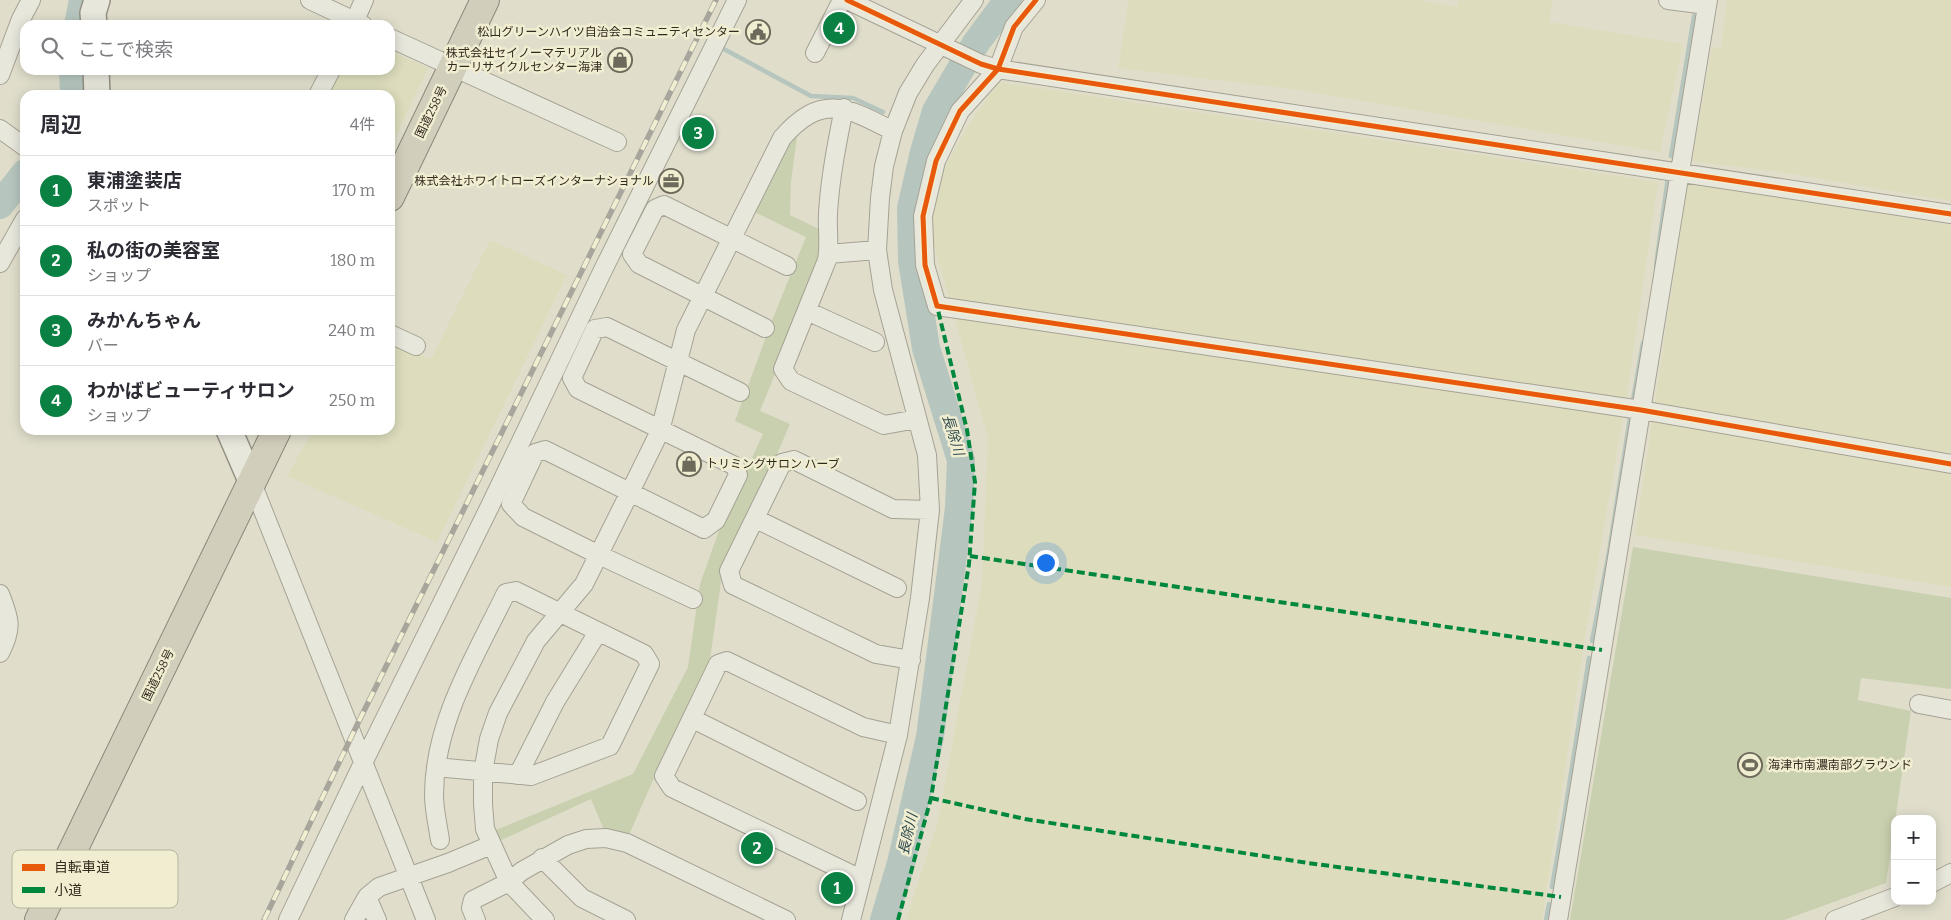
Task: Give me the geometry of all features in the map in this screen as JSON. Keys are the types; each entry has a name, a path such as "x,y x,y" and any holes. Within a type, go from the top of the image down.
{"highway":[{"name":"国道258号","path":"395,187 485,0"},
{"name":"国道258号","path":"73,850 275,435"},
{"name":"国道258号","path":"39,920 45,908"}],"street":[{"path":"21,20 31,0"},
{"path":"94,20 93,13 97,0"},
{"path":"310,0 349,20"},
{"path":"358,20 364,0"},
{"path":"288,920 602,272 737,0"},
{"path":"815,54 842,0"},
{"path":"847,0 945,48 981,64 998,68 1951,214"},
{"path":"1036,0 1014,27 998,68 960,110 936,161 923,216 925,264 937,306 1641,410 1951,464"},
{"path":"1558,920 1708,3 1668,0"},
{"path":"852,920 898,735 920,598 930,510 927,455 883,290 877,250 877,228 883,174 893,131 908,93 925,65 945,48 968,2"},
{"path":"0,75 20,22"},
{"path":"395,40 618,142"},
{"path":"96,75 97,90"},
{"path":"321,90 328,75"},
{"path":"545,920 509,882 485,829 483,772 489,739 498,713 536,642 584,584 599,555 660,430 686,330 782,138 795,123 810,114 828,108 844,108 869,118 893,131"},
{"path":"844,108 831,177 828,254 783,369 791,381 884,426 917,419"},
{"path":"0,129 20,144"},
{"path":"765,328 638,264 632,254 656,209 664,206 787,266"},
{"path":"0,264 20,228"},
{"path":"828,254 877,250"},
{"path":"807,311 875,342"},
{"path":"693,599 523,517 511,504 535,453 545,450 704,528 716,520 738,474 734,466 578,389 572,378 595,329 607,327 740,392"},
{"path":"395,336 416,346"},
{"path":"232,435 426,920"},
{"path":"911,660 876,654 733,585 729,571 782,463 794,460 893,509 930,510"},
{"path":"756,519 897,588"},
{"path":"436,768 531,776 610,746 650,664 644,654 516,591 506,594 456,696 442,733 436,768 434,796 440,840"},
{"path":"0,594 8,614 8,637 0,653"},
{"path":"518,775 555,702 598,632"},
{"path":"861,879 672,788 664,776 718,664 727,660 863,726 898,735"},
{"path":"1919,704 1951,710"},
{"path":"693,718 857,801"},
{"path":"476,920 470,908 473,900 509,882 542,858 568,845 586,839 606,838 627,843 786,920"},
{"path":"354,920 368,897 379,887 492,845"},
{"path":"542,858 582,898 626,920"},
{"path":"1936,881 1951,874"},
{"path":"368,897 377,920"},
{"path":"1834,920 1891,899"},
{"path":"1867,908 1880,920"}],"green space":[{"path":"1129,0 1417,0 1457,7 1459,0 1553,0 1549,22 1683,44 1660,152 1299,90 1118,68"},
{"path":"1727,0 1951,0 1951,201 1780,172 1692,161 1712,47 1721,48"},
{"path":"395,53 428,68 395,138 395,90 329,90 337,75 395,75"},
{"path":"999,82 1658,182 1627,394 1585,637 1542,920 906,920 938,821 982,583 988,438 930,230 942,172 971,121"},
{"path":"798,129 791,182 790,215 819,229 820,257 803,305 760,411 790,424 736,550 722,575 709,667 657,771 629,835 604,830 591,799 499,841 496,830 633,774 688,667 700,584 721,525 763,434 735,421 773,318 806,237 754,212 787,143"},
{"path":"1688,183 1951,225 1951,587 1635,535"},
{"path":"490,240 567,275 437,542 287,476 310,435 395,435 395,345 431,359"},
{"name":"海津市南濃南部グラウンド","path":"1633,547 1951,598 1951,689 1861,678 1858,700 1911,711 1896,815 1891,815 1891,849 1886,883 1784,920 1570,920"}],"waterway":[{"path":"79,20 83,0"},
{"name":"長除川","path":"884,920 901,863 930,737 959,508 961,460 926,348 912,261 911,208 936,111 976,43 1008,0"},
{"path":"1671,156 1694,16"},
{"path":"722,48 811,96 853,98 883,112"},
{"path":"73,75 74,90"},
{"path":"920,129 929,135"},
{"path":"1656,266 1668,177"},
{"path":"0,205 20,179"},
{"path":"1633,400 1643,343"},
{"path":"1592,641 1609,552 1630,418"},
{"path":"1552,887 1589,658"},
{"path":"1546,920 1549,904"}],"railway":[{"path":"264,920 357,725 716,0"}],"marked path":[{"path":"898,920 931,798 969,564 975,482 967,430 937,306"},
{"path":"970,556 1602,650"},
{"path":"931,798 1025,819 1308,863 1561,897"}],"cycle path":[{"path":"847,0 981,64 998,69 1951,214"},
{"path":"1036,0 1014,27 998,69 960,111 936,161 923,216 925,265 937,306 1641,410 1951,464"}],"place":[{"name":"わかばビューティサロン","path":"839,28"},
{"name":"松山グリーンハイツ自治会コミュニティセンター","path":"758,32"},
{"name":"株式会社セイノーマテリアル カーリサイクルセンター海津","path":"620,60"},
{"name":"みかんちゃん","path":"698,133"},
{"name":"株式会社ホワイトローズインターナショナル","path":"671,181"},
{"name":"トリミングサロン ハーブ","path":"689,464"},
{"name":"海津市南濃南部グラウンド","path":"1750,765"},
{"name":"私の街の美容室","path":"757,848"},
{"name":"東浦塗装店","path":"837,888"}]}
